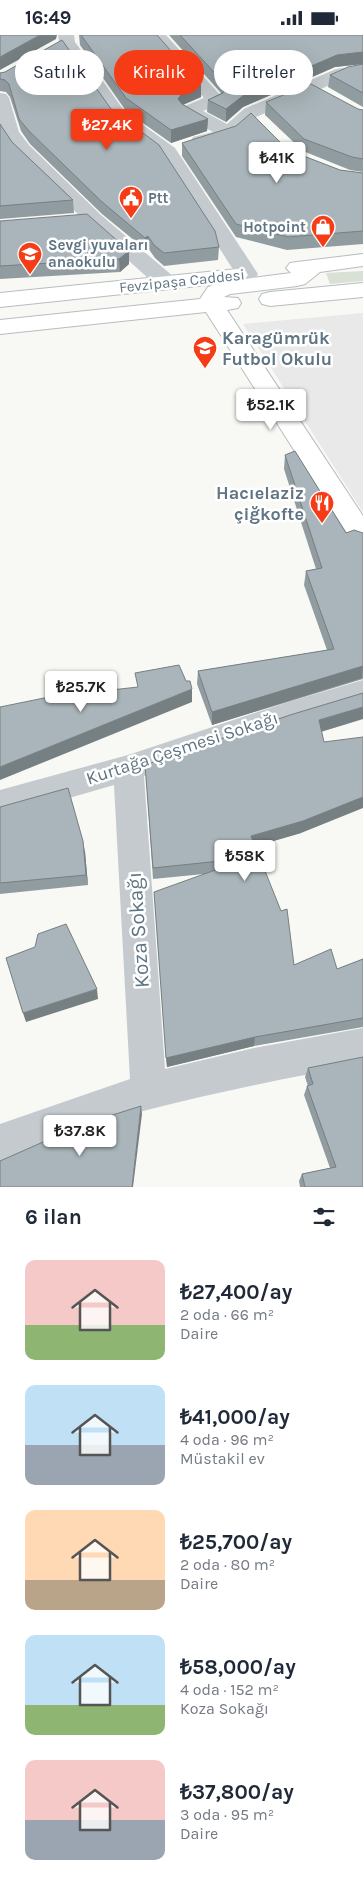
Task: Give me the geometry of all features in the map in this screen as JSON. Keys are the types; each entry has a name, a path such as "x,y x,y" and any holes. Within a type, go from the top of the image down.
{"main road":[{"name":"Fevzipaşa Caddesi","path":"0,301 363,260"},
{"path":"314,266 297,279 224,288 216,291 211,298 212,304 363,537"},
{"name":"Fevzipaşa Caddesi","path":"0,327 363,290"}],"street":[{"path":"157,35 215,100 189,111 228,133"},
{"path":"66,41 119,115 168,152 246,274"},
{"path":"313,86 342,73 363,70"},
{"path":"313,88 328,97"},
{"path":"168,152 228,133 257,119 298,95"},
{"path":"0,98 10,132 22,149 94,219 166,282"},
{"path":"0,152 22,149"},
{"path":"66,221 94,219"},
{"name":"Kurtağa Çeşmesi Sokağı","path":"0,804 128,768 288,714 363,692"},
{"name":"Koza Sokağı","path":"128,768 149,1092"},
{"path":"0,1143 71,1117 149,1092 277,1062 363,1046"}],"shaded area":[{"path":"363,271 363,281 330,284 326,273"},
{"path":"363,313 363,512 243,324"}],"building":[{"path":"0,35 40,35 0,57"},
{"path":"81,35 157,35 170,50 114,50 114,81 104,67 104,50 92,50"},
{"path":"180,35 363,35 363,52 337,55 313,65 313,50 214,50 214,72 204,61 204,50 194,50"},
{"path":"62,40 69,50 44,50"},
{"path":"363,64 363,93 330,75 348,67"},
{"path":"15,66 15,95 101,95 111,109 159,145 215,231 219,247 164,253 154,245 148,236 145,238 101,201 29,131 19,119 9,84 5,80 0,79 0,73"},
{"path":"313,85 363,110 363,159 352,157 304,139 266,102 284,95 313,95"},
{"path":"124,95 181,95 178,99 182,104 208,119 171,130"},
{"path":"219,95 244,95 226,109 208,100"},
{"path":"251,113 288,150 340,170 363,173 363,231 288,237 236,224 182,143 236,126"},
{"path":"0,124 12,142 73,200 0,206"},
{"path":"87,214 129,251 119,259 0,266 0,221"},
{"path":"295,451 346,533 354,530 363,533 363,666 212,712 198,671 334,649 306,571 322,568 285,455"},
{"path":"179,665 186,681 190,681 192,689 0,767 0,707 49,697 138,687 135,673"},
{"path":"363,693 363,707 319,720 324,742 363,737 363,797 303,821 251,836 281,911 287,909 294,965 331,949 337,969 363,959 363,1018 255,1037 166,1058 154,892 221,868 220,861 153,868 145,765 290,715"},
{"path":"68,788 83,841 86,875 0,883 0,807"},
{"path":"66,924 97,989 23,1013 6,958 35,947 38,934"},
{"path":"363,1057 363,1187 305,1187 302,1174 336,1167 307,1086 313,1084 308,1068"},
{"path":"141,1106 132,1187 0,1187 0,1161 84,1124"}],"place":[{"name":"Ptt","path":"131,219"},
{"name":"Hotpoint","path":"323,248"},
{"name":"Sevgi yuvaları anaokulu","path":"30,275"},
{"name":"Karagümrük Futbol Okulu","path":"205,369"},
{"name":"Hacıelaziz çiğkofte","path":"322,524"}]}
